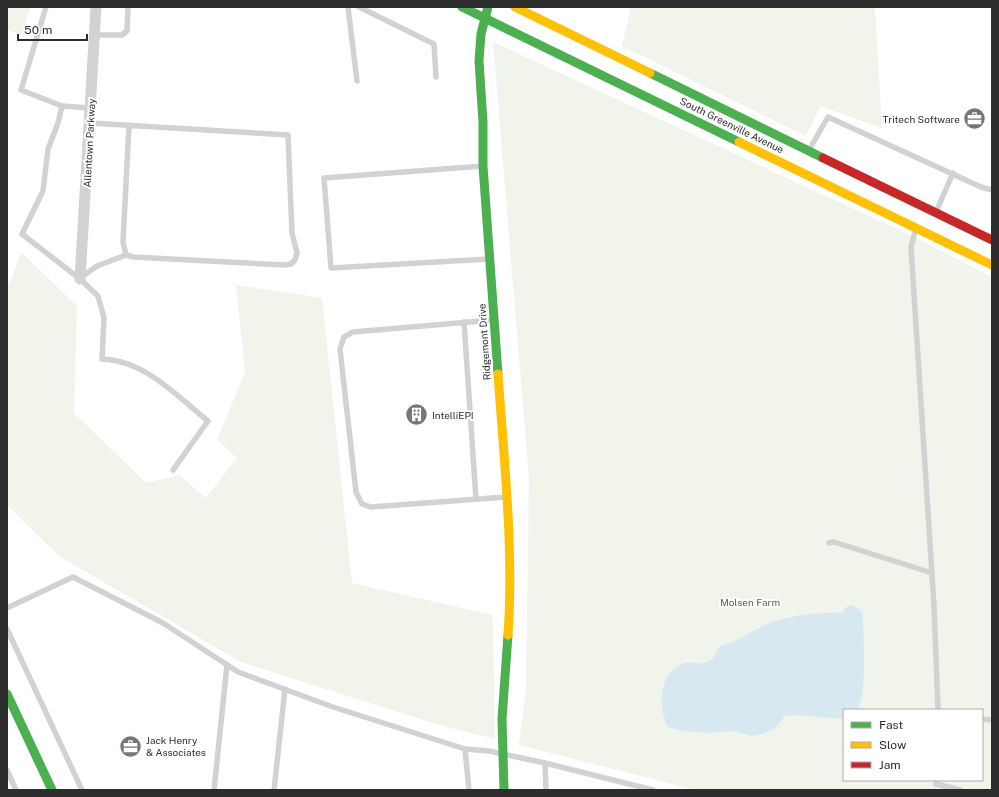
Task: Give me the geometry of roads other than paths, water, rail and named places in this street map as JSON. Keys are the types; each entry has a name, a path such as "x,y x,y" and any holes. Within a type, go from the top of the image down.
{"main road":[{"name":"South Greenville Avenue","path":"462,7 916,228 931,222 992,240"},
{"name":"Ridgemont Drive","path":"488,7 483,18 478,51 483,118 483,166 506,497 510,591 502,719 504,790"},
{"name":"South Greenville Avenue","path":"515,7 809,150 931,222 992,265"},
{"path":"7,694 52,790"}],"street":[{"name":"Allentown Parkway","path":"80,279 95,35 94,8"}],"lane":[{"path":"46,7 21,90 62,106 91,108"},
{"path":"95,35 122,35 127,31 128,7"},
{"path":"348,7 357,81"},
{"path":"359,7 434,44 436,77"},
{"path":"62,106 58,123 48,149 43,191 22,234 80,279 98,296 104,318 102,359 116,359 144,370 208,421 173,470"},
{"path":"809,150 828,117 981,187 992,190"},
{"path":"80,279 97,266 126,255 134,258 284,265 291,264 295,260 297,253 292,233 288,135 90,123"},
{"path":"126,255 123,242 129,125"},
{"path":"483,166 324,178 330,260 331,268 490,259"},
{"path":"931,222 952,173"},
{"path":"916,228 912,247 932,573 938,709"},
{"path":"494,320 353,332 344,337 340,349 356,492 362,504 371,507 506,497"},
{"path":"464,322 476,499"},
{"path":"829,543 834,542 932,573"},
{"path":"7,608 73,577 163,623 238,672 330,706 465,749 489,751 545,763 653,790"},
{"path":"7,630 82,790"},
{"path":"214,790 227,665"},
{"path":"274,790 284,689"},
{"path":"465,749 469,790"},
{"path":"545,763 546,790"},
{"path":"7,770 16,790"},
{"path":"936,781 936,784 960,790"}],"place":[{"name":"Tritech Software","path":"975,119"},
{"name":"IntelliEPI","path":"417,415"},
{"name":"Jack Henry & Associates","path":"130,746"}],"park label":[{"name":"Molsen Farm","path":"750,602"}]}
